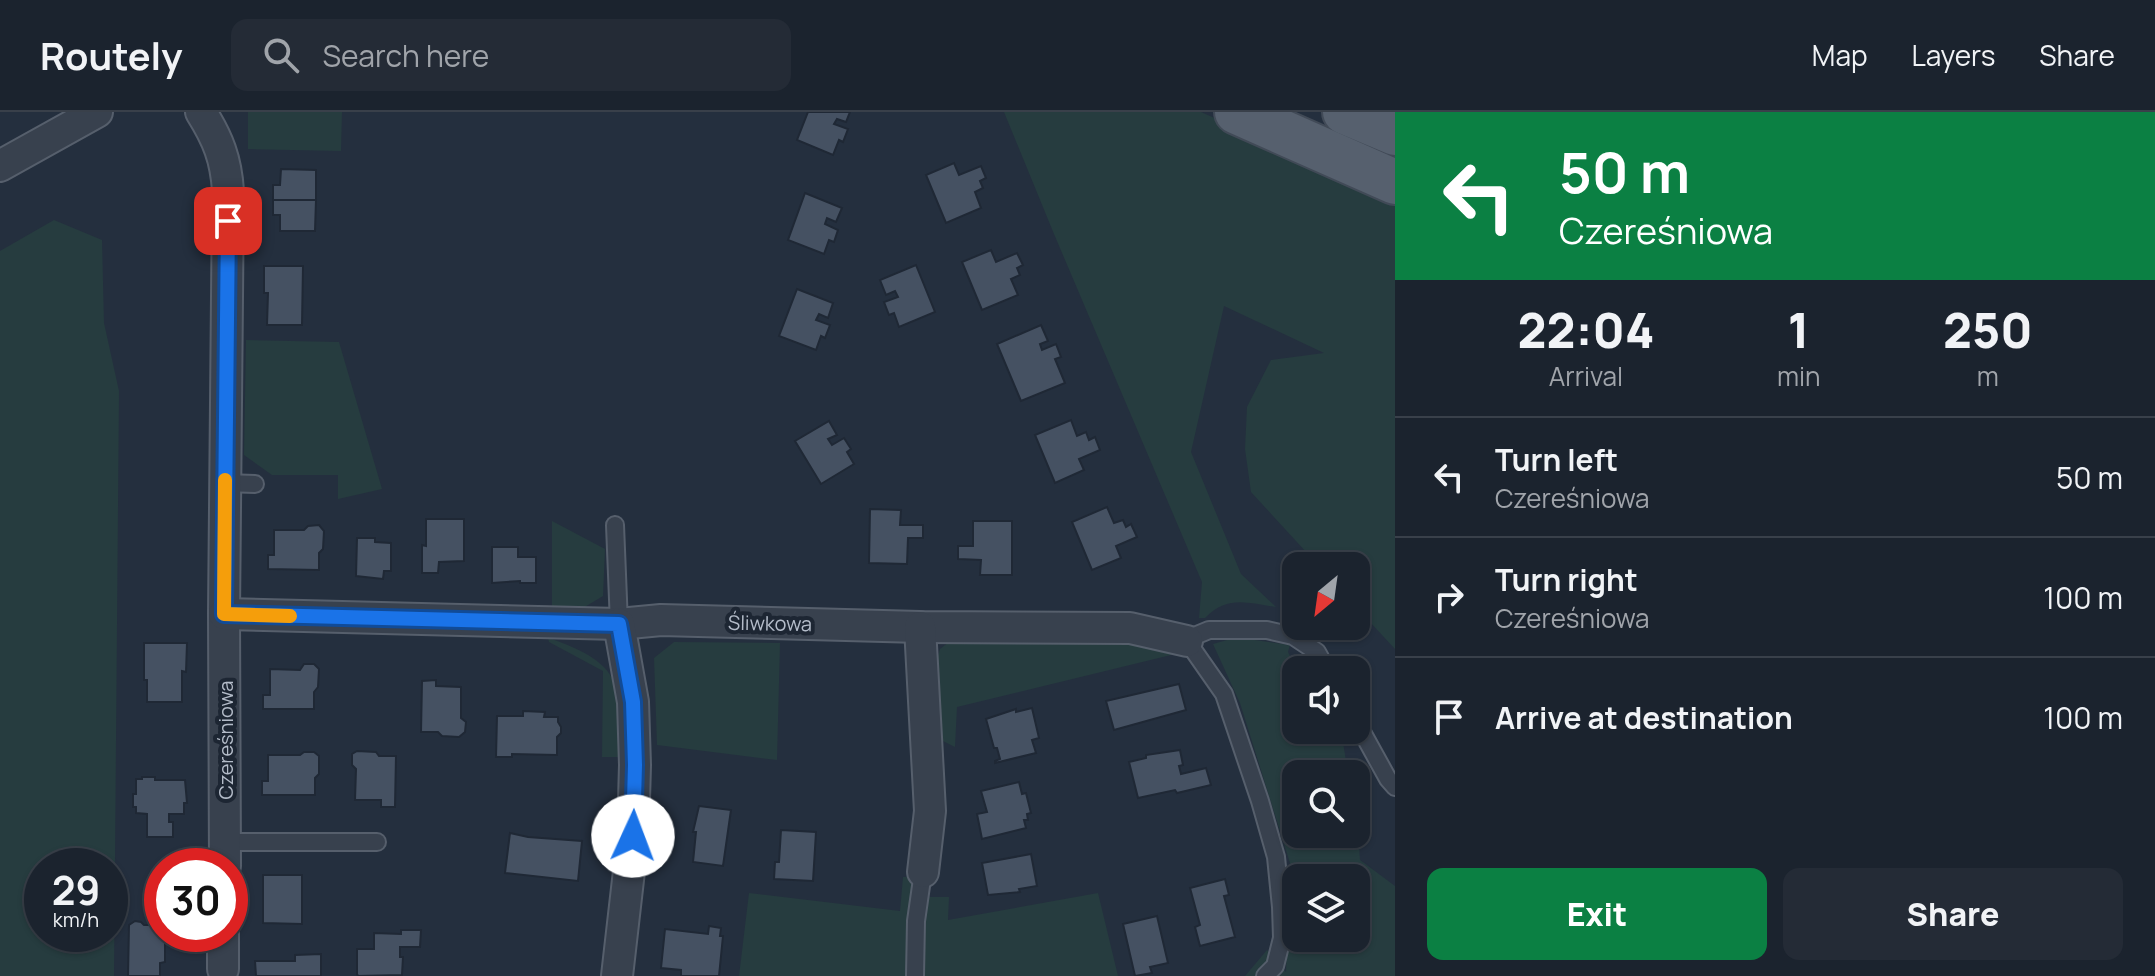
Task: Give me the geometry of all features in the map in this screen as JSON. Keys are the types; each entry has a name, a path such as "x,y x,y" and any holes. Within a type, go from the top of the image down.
{"main road":[{"path":"1237,112 1395,182"},
{"path":"1345,112 1395,133"}],"street":[{"path":"0,166 97,112"},
{"name":"Czereśniowa","path":"201,112 217,138 227,169 240,483 224,614 225,848"},
{"path":"224,614 619,624 633,702 635,765 633,836 617,976"},
{"name":"Śliwkowa","path":"619,624 661,620 920,627 1130,628 1187,641"},
{"path":"920,627 930,811 923,872"},
{"path":"223,952 223,969"}],"lane":[{"path":"615,525 619,624"},
{"path":"1265,976 1275,966 1282,938 1276,857 1224,694 1187,641 1209,630 1267,630 1293,636 1319,656"},
{"path":"1369,744 1395,787"},
{"path":"248,852 377,842"},
{"path":"915,976 916,921 923,872"}],"green space":[{"path":"248,112 342,112 341,151 248,149"},
{"path":"1004,112 1201,112 1395,198 1395,649 1370,622 1370,552 1306,552 1251,492 1245,449 1247,407 1271,360 1324,353 1224,306 1191,452 1241,574 1276,607 1230,603 1205,618 1199,618 1202,582"},
{"path":"54,220 102,240 104,323 119,391 115,848 24,848 24,952 114,952 114,976 0,976 0,251"},
{"path":"246,340 339,342 382,489 338,499 338,475 272,475 244,455"},
{"path":"552,521 605,549 603,596 583,608 552,608"},
{"path":"958,635 1159,642 1175,647 1171,655 957,707 955,747 943,741 935,730 933,672 940,649"},
{"path":"548,638 593,658 612,678 622,747 620,757 602,757 603,671 549,642"},
{"path":"1227,640 1255,640 1290,645 1290,656 1282,656 1282,744 1343,744 1346,760 1282,760 1282,837 1240,703 1213,644"},
{"path":"674,642 780,643 777,760 657,745 654,658"},
{"path":"1285,848 1359,848 1360,860 1365,864 1290,864"},
{"path":"1370,867 1395,886 1395,976 1245,976 1267,950 1286,972 1287,952 1370,952"},
{"path":"903,877 914,877 908,976 739,976 749,893 900,911"},
{"path":"1098,893 1118,976 921,976 925,897 949,897 948,920"}],"building":[{"path":"808,112 850,112 846,122 837,119 834,124 848,129 833,155 797,140"},
{"path":"954,163 959,175 981,166 986,178 980,181 983,188 975,192 981,208 946,223 926,175"},
{"path":"281,169 316,170 316,200 273,200 273,185 280,185"},
{"path":"805,193 842,208 836,222 827,218 825,224 838,230 834,242 829,240 824,254 788,240"},
{"path":"273,200 316,200 315,231 280,231 280,215 273,215"},
{"path":"991,250 996,262 1017,253 1023,265 1017,268 1020,275 1011,279 1018,295 982,310 962,262"},
{"path":"916,265 935,312 899,327 894,313 889,315 884,302 898,297 895,291 886,295 880,280"},
{"path":"264,266 303,266 302,325 267,325 268,293 264,293"},
{"path":"797,289 833,303 828,318 819,314 816,320 830,325 825,338 821,336 816,350 779,336"},
{"path":"1041,325 1048,341 1040,344 1042,350 1056,344 1061,357 1055,359 1065,383 1021,401 997,344"},
{"path":"1071,420 1077,436 1086,432 1089,440 1095,437 1100,450 1079,459 1084,470 1055,483 1035,435"},
{"path":"829,421 837,435 828,439 832,445 844,438 851,449 847,452 854,464 821,484 795,441"},
{"path":"1107,507 1114,523 1123,520 1126,527 1131,524 1137,537 1116,546 1121,558 1092,570 1072,522"},
{"path":"870,509 901,510 900,525 923,525 923,538 908,538 907,564 869,563"},
{"path":"426,519 464,519 464,561 439,562 438,573 422,573"},
{"path":"973,521 1012,521 1012,575 980,575 981,560 958,559 958,546 973,546"},
{"path":"319,525 324,531 319,570 268,569 268,555 274,555 274,530 304,530 308,526"},
{"path":"357,538 375,538 375,542 391,543 391,571 384,571 383,579 356,576"},
{"path":"492,547 518,547 518,557 536,557 536,583 492,583"},
{"path":"144,643 187,643 186,672 182,671 182,702 147,702"},
{"path":"304,664 314,664 319,669 314,709 263,709 263,695 270,695 270,669 300,670"},
{"path":"436,680 436,686 461,687 461,718 466,722 465,732 459,737 421,732 422,681"},
{"path":"1179,684 1186,710 1114,730 1106,701"},
{"path":"1032,708 1039,738 1032,740 1036,753 995,763 1000,759 986,719 1016,709 1016,712"},
{"path":"523,711 545,712 544,717 558,717 561,733 557,737 557,755 512,754 512,757 496,757 497,716 523,716"},
{"path":"1180,750 1181,774 1206,768 1211,785 1138,798 1129,762 1146,758 1146,755"},
{"path":"357,751 396,756 395,807 381,807 381,800 355,800 356,769 352,765 352,754"},
{"path":"314,752 319,756 315,795 262,795 262,781 268,781 268,755 300,755"},
{"path":"136,779 185,780 187,803 184,803 184,814 169,814 169,822 173,822 173,837 147,837 147,814 136,813 136,807 133,807"},
{"path":"1019,782 1022,794 1026,793 1031,813 1027,814 1028,820 1024,820 1026,828 982,839 977,814 987,812 981,791"},
{"path":"699,806 731,810 723,866 693,862 696,832 693,832"},
{"path":"781,830 816,832 813,881 774,879 775,862 779,862"},
{"path":"510,833 582,841 578,881 505,873"},
{"path":"1031,854 1037,886 1019,889 1020,892 988,895 982,863"},
{"path":"263,875 302,875 302,924 263,923"},
{"path":"1225,879 1229,895 1224,896 1235,937 1200,946 1195,927 1200,925 1190,888"},
{"path":"1157,916 1168,963 1150,967 1152,973 1135,976 1123,924"},
{"path":"135,921 144,925 144,952 165,952 165,962 160,963 160,976 128,976 129,925"},
{"path":"709,926 721,928 720,936 723,936 719,976 681,976 681,970 661,968 665,929 708,934"},
{"path":"401,930 421,930 420,947 400,947 402,975 358,976 357,949 374,949 374,933 401,934"},
{"path":"321,954 321,976 256,976 255,961 295,961 295,955"}],"slow traffic":[{"path":"225,480 224,614 290,616"}],"route":[{"path":"228,221 224,614 619,624 633,702 633,836"}]}
